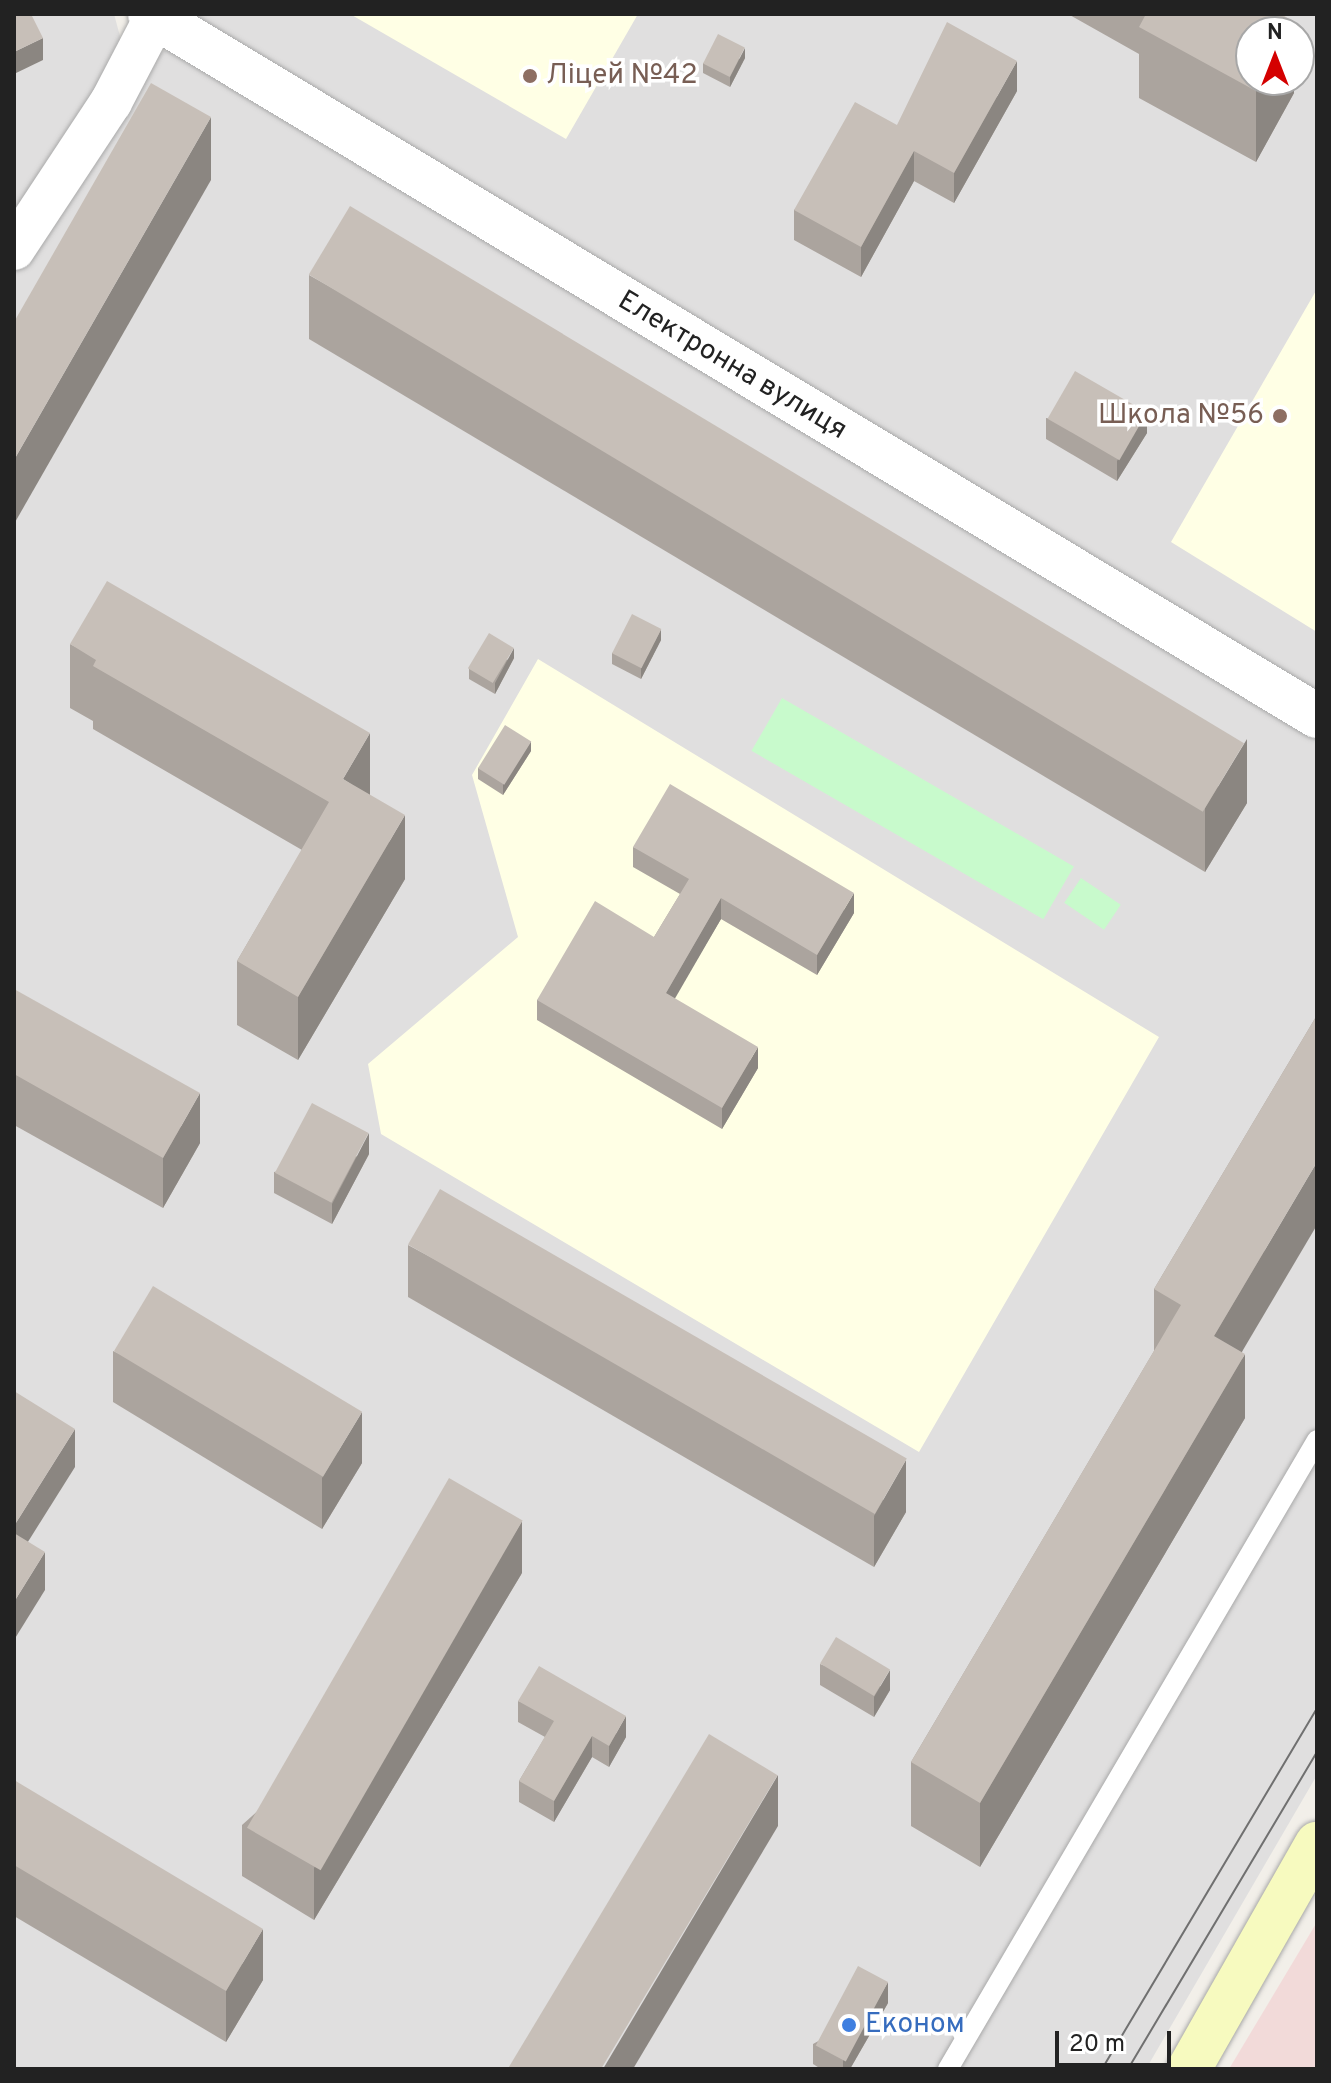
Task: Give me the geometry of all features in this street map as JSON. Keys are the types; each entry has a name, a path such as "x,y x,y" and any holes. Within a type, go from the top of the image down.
{"main road":[{"path":"1189,2069 1317,1844"}],"street":[{"path":"14,249 111,102 152,16"},
{"name":"Електронна вулиця","path":"152,16 1317,716"}],"lane":[{"path":"948,2069 1317,1440"}],"shaded area":[{"path":"14,14 114,14 121,40 120,55 14,232"},
{"path":"191,14 1317,14 1317,696"},
{"name":"Ліцей №42","path":"350,14 638,14 566,139"},
{"path":"175,49 1317,735 1317,1775 1146,2069 14,2069 14,268 155,53"},
{"name":"Школа №56","path":"1317,289 1317,632 1171,542"},
{"path":"538,659 1159,1037 919,1452 381,1134 368,1064 518,937 472,775"},
{"path":"1317,1922 1317,2069 1229,2069"}],"green space":[{"path":"782,698 1074,866 1043,919 752,751"},
{"path":"1081,878 1121,905 1104,930 1064,903"}],"building":[{"path":"14,14 31,14 43,38 14,52"},
{"path":"1146,14 1284,16 1235,16 1235,80 1139,27"},
{"path":"947,22 1017,61 954,173 914,151 861,247 794,210 855,102 897,125"},
{"path":"718,34 745,48 730,77 703,63"},
{"path":"151,83 211,117 14,460 14,322"},
{"path":"350,206 1244,743 1203,812 309,275"},
{"path":"1075,371 1147,412 1119,460 1048,419"},
{"path":"107,581 370,733 343,779 405,815 298,997 237,961 329,802 93,666 96,660 70,644"},
{"path":"632,614 661,629 641,668 612,653"},
{"path":"489,633 514,648 493,683 468,668"},
{"path":"505,725 531,741 504,785 478,768"},
{"path":"670,784 854,893 817,955 721,898 666,993 758,1047 722,1108 537,1000 595,901 654,937 689,879 633,847"},
{"path":"14,989 200,1093 163,1158 14,1074"},
{"path":"1317,1015 1317,1162 1214,1336 1245,1354 980,1803 911,1762 1181,1305 1154,1289"},
{"path":"312,1103 369,1133 331,1203 275,1173"},
{"path":"440,1189 907,1458 875,1514 408,1244"},
{"path":"153,1286 362,1412 323,1477 114,1351"},
{"path":"14,1391 75,1429 14,1526"},
{"path":"449,1478 523,1520 321,1870 247,1828"},
{"path":"14,1533 45,1552 14,1602"},
{"path":"836,1637 890,1669 874,1696 820,1664"},
{"path":"539,1666 626,1716 609,1746 592,1736 554,1801 519,1781 554,1721 518,1701"},
{"path":"709,1734 778,1775 601,2069 508,2068"},
{"path":"14,1780 263,1929 226,1991 14,1865"},
{"path":"858,1966 888,1982 846,2061 816,2045"}],"tram line":[{"path":"1102,2069 1317,1709"},
{"path":"1128,2069 1317,1752"}],"place":[{"name":"Ліцей №42","path":"530,76"},
{"name":"Школа №56","path":"1280,416"},
{"name":"Економ","path":"849,2025"}]}
